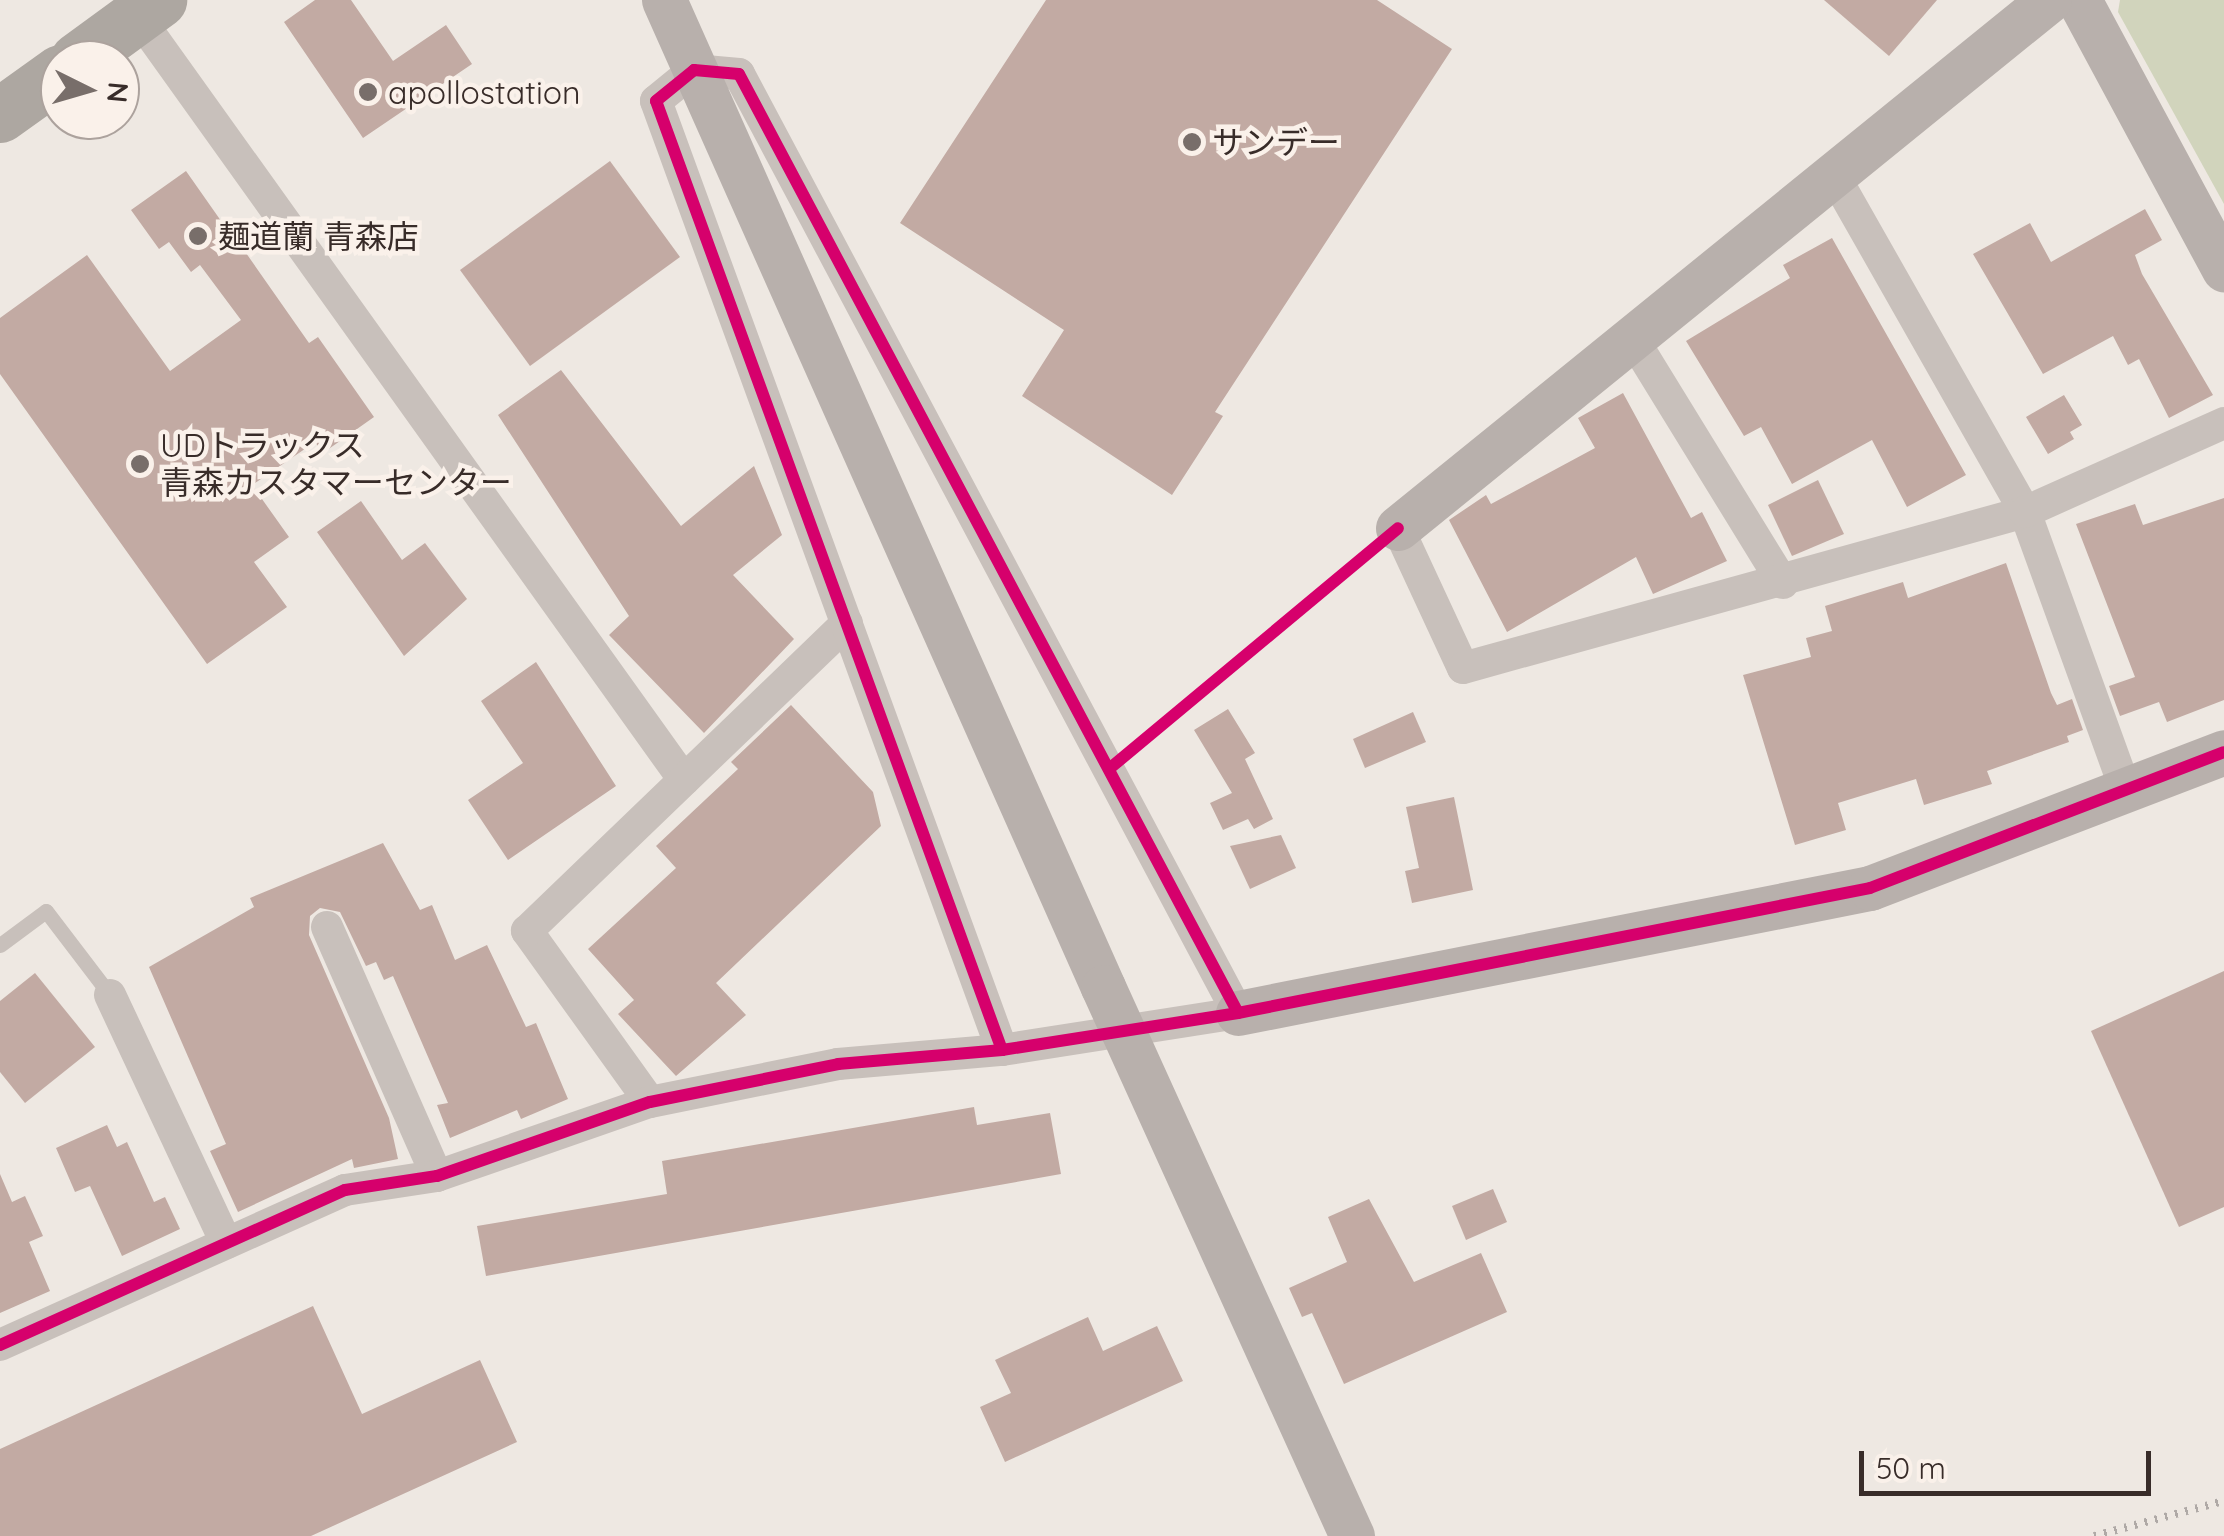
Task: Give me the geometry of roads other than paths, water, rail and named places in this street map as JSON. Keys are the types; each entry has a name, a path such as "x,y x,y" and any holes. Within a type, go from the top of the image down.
{"highway":[{"path":"3,108 40,85"}],"street":[{"path":"664,0 1352,1536"},
{"path":"2048,0 1398,528 1463,668 1783,584 2025,512 2224,423"},
{"path":"2079,0 2224,269"},
{"path":"121,24 684,780"},
{"path":"1002,1050 656,101 694,70 739,74 1238,1013"},
{"path":"1832,172 2025,512 2127,794"},
{"path":"1631,336 1783,584"},
{"path":"650,1102 527,931 847,623"},
{"path":"0,1344 345,1190 436,1176 650,1102 838,1064 1002,1050 1238,1013 1870,888 2127,794 2224,752"},
{"path":"327,927 436,1176"},
{"path":"110,994 226,1243"}],"lane":[{"path":"0,945 46,911 110,994"}],"railway":[{"path":"2094,1536 2224,1501"}],"place":[{"name":"apollostation","path":"368,92"},
{"name":"サンデー","path":"1192,142"},
{"name":"麺道蘭 青森店","path":"198,236"},
{"name":"UDトラックス 青森カスタマーセンター","path":"140,464"}]}
